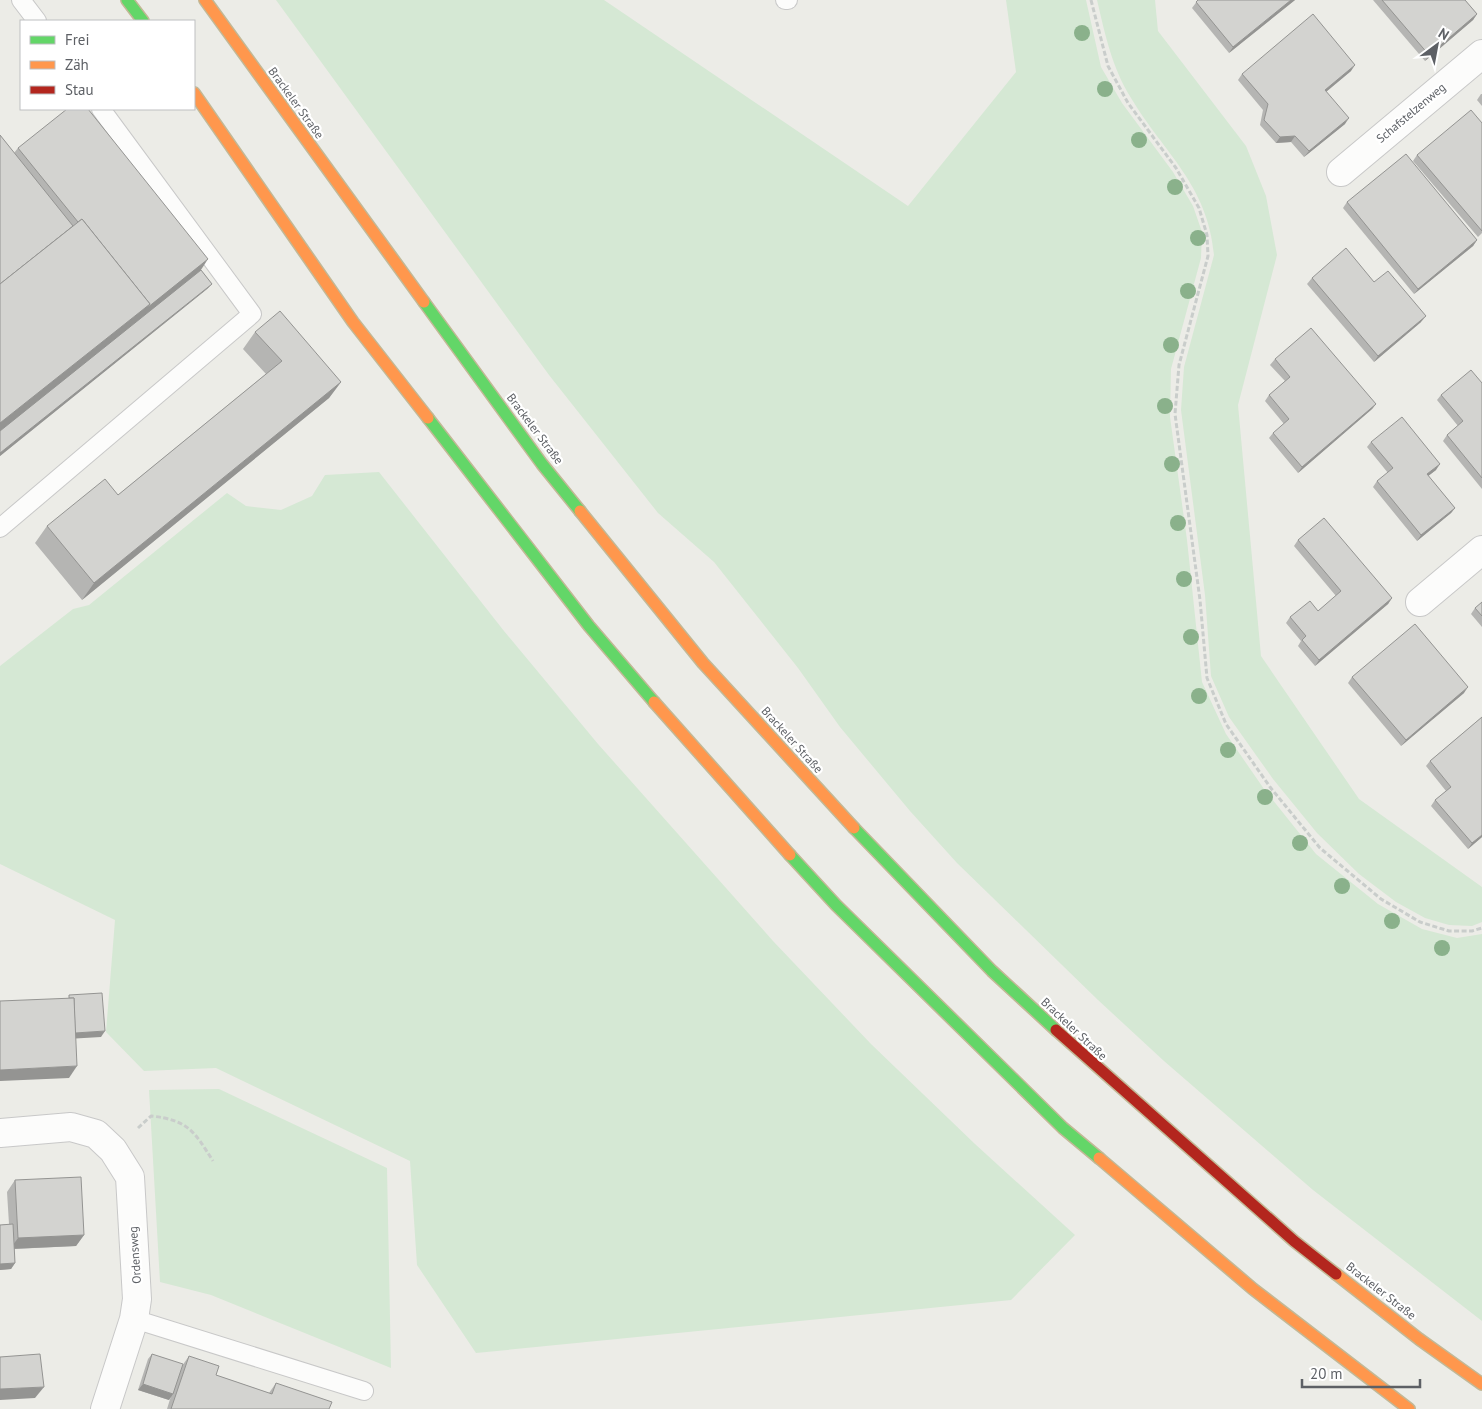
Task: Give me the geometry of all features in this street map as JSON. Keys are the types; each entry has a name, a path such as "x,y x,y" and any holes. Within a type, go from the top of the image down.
{"highway":[{"path":"127,0 142,20"},
{"name":"Brackeler Straße","path":"204,0 542,464 703,663 873,850 992,971 1117,1087 1294,1241 1418,1339 1482,1384"},
{"path":"211,0 228,33"},
{"path":"195,94 352,322 589,626 708,765 836,905 1063,1128 1253,1289 1408,1409"}],"street":[{"name":"Schafstelzenweg","path":"1341,172 1482,54"},
{"path":"1420,602 1482,550"},
{"name":"Ordensweg","path":"0,1133 71,1127 96,1134 113,1150 130,1177 138,1299 134,1319 105,1409"}],"lane":[{"path":"21,0 36,20"},
{"path":"0,528 252,314 102,110"},
{"path":"134,1319 364,1391"}],"path":[{"path":"1091,0 1108,66 1128,103 1176,168 1199,208 1207,235 1208,256 1179,365 1175,414 1200,600 1207,678 1226,724 1270,787 1320,848 1381,899 1420,922 1449,931 1472,931 1482,928"},
{"path":"113,1150 151,1116 172,1118 195,1132 213,1161"}],"green space":[{"path":"276,0 604,0 908,206 1016,72 1006,0 1086,0 1101,67 1122,103 1173,172 1193,206 1202,232 1201,258 1171,369 1170,417 1187,540 1202,682 1226,734 1264,789 1316,854 1378,904 1422,929 1457,938 1482,934 1482,1321 1313,1190 1164,1061 1098,1000 957,863 910,811 840,727 798,668 714,562 658,513 549,375"},
{"path":"1097,0 1155,0 1158,31 1246,146 1266,196 1277,255 1238,405 1261,656 1359,799 1482,887 1482,922 1472,926 1449,925 1425,918 1396,902 1359,874 1317,833 1273,779 1229,717 1211,676 1205,595 1181,410 1184,367 1214,255 1210,230 1194,189 1124,87 1110,50"},
{"path":"379,472 504,631 598,744 773,941 871,1044 975,1144 1075,1235 1011,1300 476,1353 417,1265 410,1161 216,1068 144,1071 106,1032 115,920 0,864 0,666 73,609 89,605 227,493 246,506 281,510 312,496 325,475"},
{"path":"219,1089 387,1168 391,1368 211,1295 160,1282 149,1090"}],"building":[{"path":"1198,0 1291,0 1233,47 1196,2"},
{"path":"1382,0 1465,0 1477,14 1429,55"},
{"path":"1313,14 1355,65 1325,90 1349,118 1309,151 1295,136 1280,137 1264,120 1268,104 1242,74"},
{"path":"66,110 89,110 208,259 147,308 150,304 82,219 78,222 18,148"},
{"path":"1471,110 1482,123 1482,231 1417,155"},
{"path":"0,135 73,226 0,284"},
{"path":"1406,154 1477,240 1418,289 1347,202"},
{"path":"82,219 150,304 0,423 0,284"},
{"path":"1346,248 1374,282 1388,271 1426,316 1378,356 1312,278"},
{"path":"201,270 212,284 0,453 0,431"},
{"path":"280,311 341,382 94,583 47,526 105,479 118,495 282,361 255,332"},
{"path":"1311,328 1376,404 1302,467 1273,433 1289,419 1269,395 1290,377 1275,359"},
{"path":"1471,370 1482,383 1482,478 1447,435 1463,421 1441,395"},
{"path":"1402,417 1440,464 1427,474 1455,508 1421,535 1377,481 1393,468 1371,442"},
{"path":"1324,518 1392,598 1319,660 1302,640 1306,636 1290,617 1310,601 1318,611 1341,591 1298,540"},
{"path":"1482,602 1482,616 1475,608"},
{"path":"1415,624 1468,687 1406,740 1352,677"},
{"path":"1482,717 1482,835 1472,843 1435,800 1451,787 1430,761"},
{"path":"102,993 105,1031 75,1033 74,998 69,998 69,995"},
{"path":"74,998 77,1066 0,1070 0,1001"},
{"path":"81,1177 84,1235 18,1238 15,1180"},
{"path":"13,1224 15,1263 0,1264 0,1225"},
{"path":"40,1354 44,1387 0,1389 0,1357"},
{"path":"152,1354 183,1364 173,1394 143,1384"},
{"path":"189,1356 219,1366 216,1375 272,1394 276,1383 332,1402 329,1409 171,1409"}],"traffic: fast":[{"path":"127,0 142,20"},
{"path":"424,302 542,464 580,511"},
{"path":"428,418 589,626 654,702"},
{"path":"854,828 992,971 1056,1030"},
{"path":"790,855 836,905 1063,1128 1099,1158"}],"traffic: slow":[{"path":"205,0 424,302"},
{"path":"195,94 353,322 428,418"},
{"path":"580,511 703,663 854,828"},
{"path":"654,702 790,855"},
{"path":"1099,1158 1253,1289 1409,1409"},
{"path":"1336,1274 1419,1339 1482,1384"}],"traffic: jam":[{"path":"1056,1030 1294,1241 1336,1274"}]}
